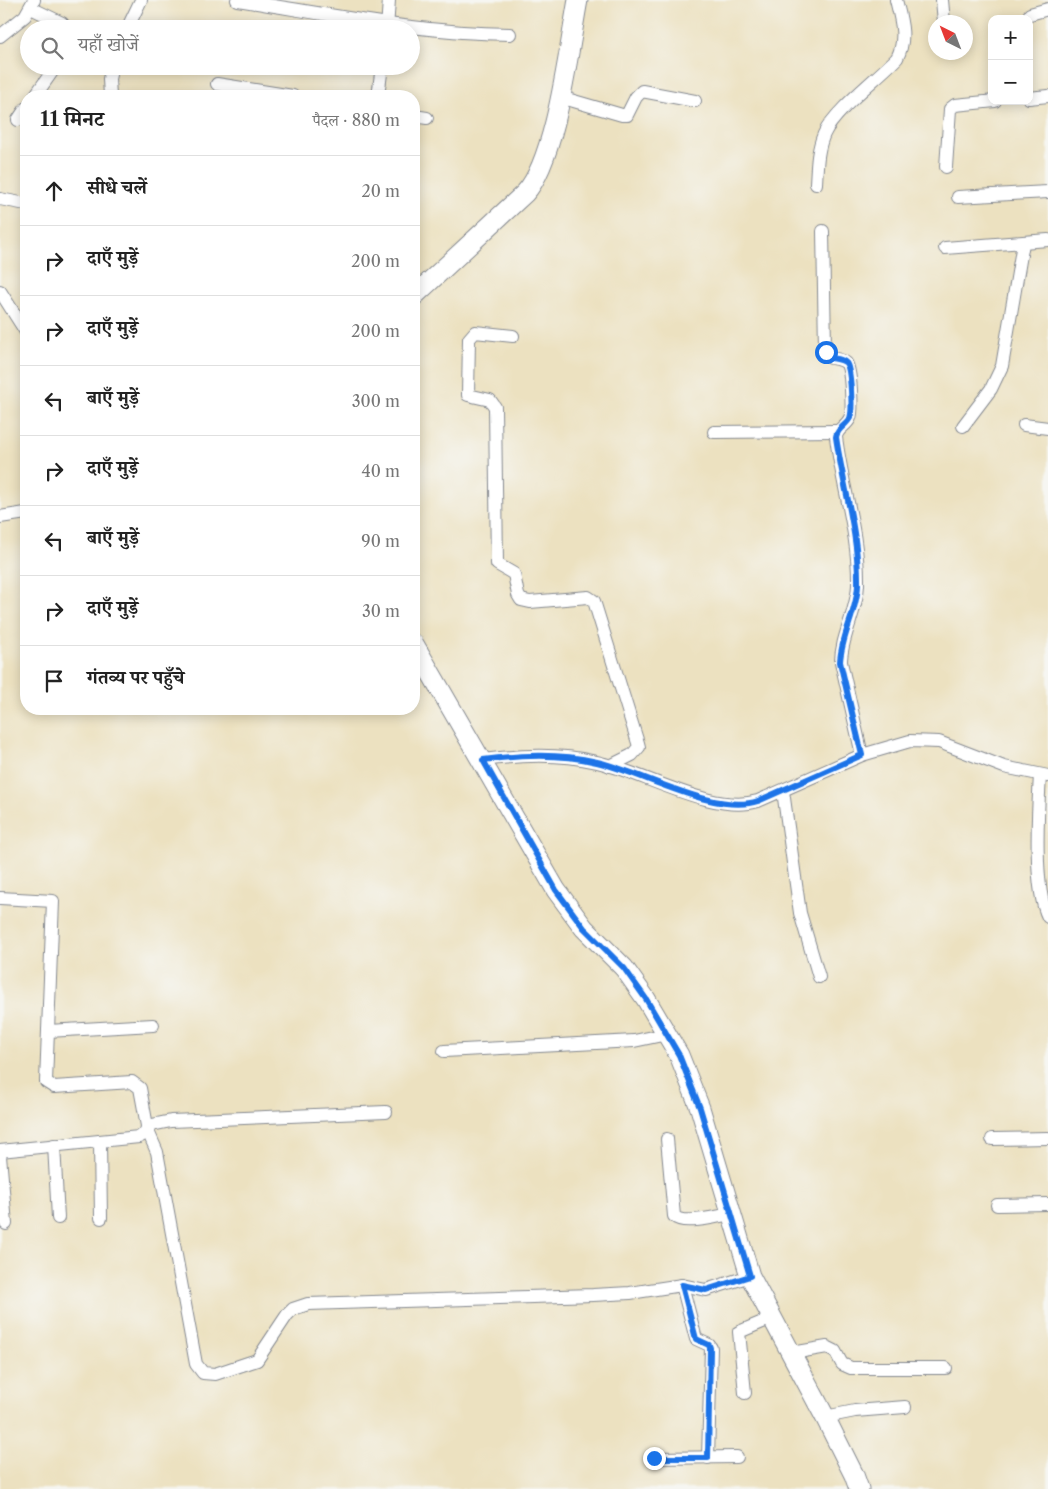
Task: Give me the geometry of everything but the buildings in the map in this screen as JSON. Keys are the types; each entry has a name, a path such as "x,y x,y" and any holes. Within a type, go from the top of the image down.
{"street":[{"path":"131,20 141,0"},
{"path":"237,0 352,20"},
{"path":"388,20 390,0"},
{"path":"420,290 532,185 545,157 560,97 578,0"},
{"path":"816,184 818,150 824,133 836,116 897,58 902,48 904,40 896,0"},
{"path":"942,0 943,15"},
{"path":"0,36 25,16 33,4 57,20"},
{"path":"1030,14 1048,9"},
{"path":"420,30 462,34 510,34"},
{"path":"39,90 50,75"},
{"path":"110,75 110,90"},
{"path":"379,90 381,75"},
{"path":"217,84 255,90"},
{"path":"560,97 622,115 627,115 636,97 642,91 695,101"},
{"path":"1033,98 1048,96"},
{"path":"946,167 948,111 951,107 988,102"},
{"path":"420,117 427,118"},
{"path":"958,197 1048,192"},
{"path":"0,199 20,203"},
{"path":"714,432 837,431 848,422 851,414 849,378 846,364 842,360 831,358 826,352 823,231"},
{"path":"945,248 1048,240"},
{"path":"963,426 991,389 1002,366 1023,243"},
{"path":"0,291 20,323"},
{"path":"513,336 476,332 470,335 469,339 468,395 490,400 495,407 497,564 516,576 518,595 521,600 530,602 588,596 594,601 639,747 632,755 610,766"},
{"path":"1024,425 1048,428"},
{"path":"837,431 837,443 852,518 858,572 854,611 840,662 862,755"},
{"path":"0,517 20,514"},
{"path":"420,654 483,760 556,890 584,928 624,968 668,1034 679,1055 700,1108 750,1276 825,1417 859,1489"},
{"path":"483,760 519,755 554,755 610,766 687,793 732,804 750,804 862,755 910,741 939,742 1004,767 1044,776 1038,820 1042,898 1048,917"},
{"path":"783,791 797,895 819,977"},
{"path":"0,898 53,901 45,1078 48,1085 54,1087 132,1082 140,1088 147,1127 157,1152 196,1364 203,1373 215,1374 257,1360 287,1314 293,1309 308,1304 593,1296 682,1285 706,1290 750,1276"},
{"path":"48,1031 153,1025"},
{"path":"444,1051 634,1041 668,1034"},
{"path":"147,1127 171,1121 386,1112"},
{"path":"0,1151 139,1137 146,1133 147,1127"},
{"path":"992,1139 1048,1138"},
{"path":"667,1139 674,1216 685,1221 731,1214"},
{"path":"100,1141 100,1218"},
{"path":"54,1145 58,1218"},
{"path":"0,1156 6,1224"},
{"path":"997,1205 1048,1204"},
{"path":"682,1285 696,1339 709,1345 710,1348 708,1458"},
{"path":"745,1393 739,1332 772,1318"},
{"path":"792,1353 826,1346 835,1351 842,1364 851,1368 946,1368"},
{"path":"825,1417 862,1410 905,1407"},
{"path":"654,1458 737,1457"}],"route":[{"path":"654,1458 708,1458 710,1348 706,1343 698,1342 694,1335 682,1285 706,1290 721,1287 750,1276 711,1142 679,1055 646,999 624,968 584,928 556,890 483,760 519,755 554,755 588,760 687,793 740,805 750,804 783,791 862,755 856,722 840,662 844,639 852,620 858,586 852,518 836,437 837,431 848,422 851,414 849,378 846,364 842,360 831,358 826,352"}]}
